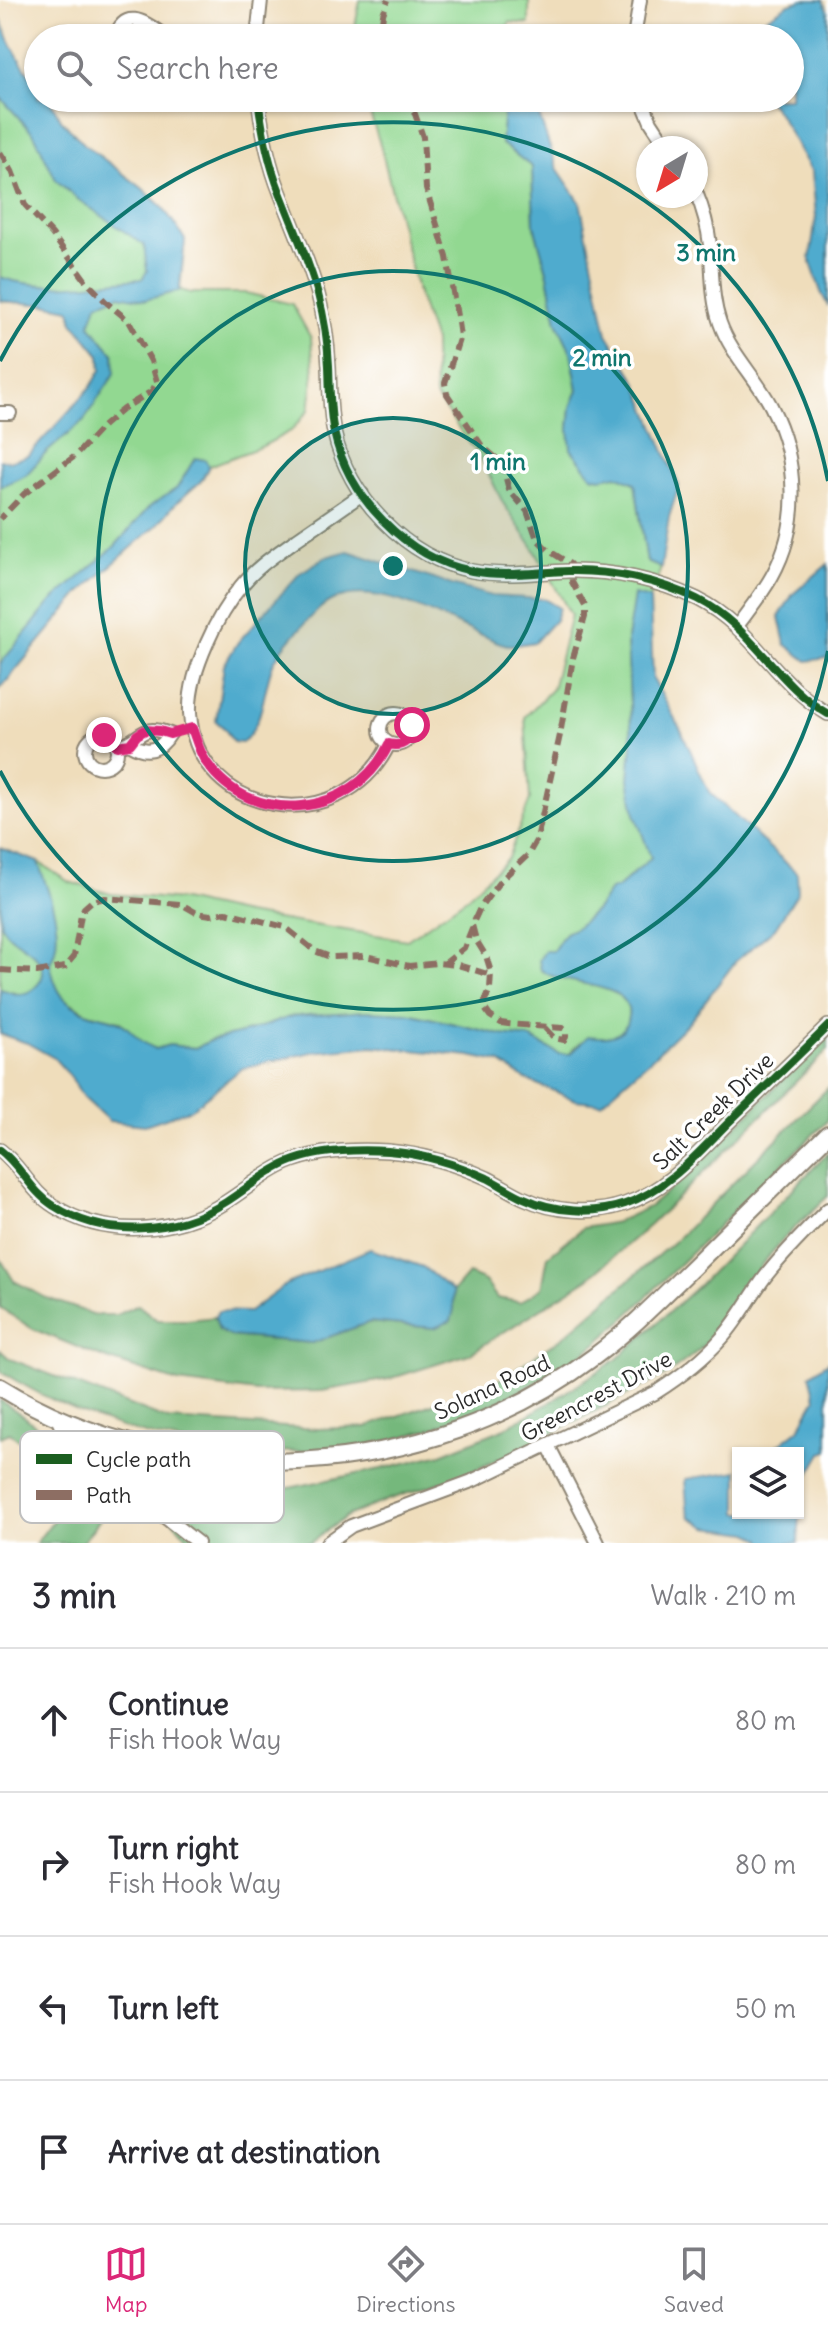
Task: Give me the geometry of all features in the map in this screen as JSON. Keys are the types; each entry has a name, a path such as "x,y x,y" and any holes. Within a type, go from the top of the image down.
{"street":[{"path":"258,24 261,0"},
{"path":"636,24 640,0"},
{"path":"125,24 133,20 148,24"},
{"path":"260,112 268,156 319,297 326,333 334,432 344,461 362,494 389,527 409,542 450,564 469,570 494,574 571,571 627,576 697,600 737,626 793,687 828,714"},
{"path":"647,112 660,136"},
{"path":"701,208 708,234 713,294 721,326 780,425 792,485 793,506 781,557 758,599 737,626"},
{"path":"362,494 263,564 243,583 227,605 193,680 190,696 192,728 206,762 227,783 253,798 286,807 319,804 337,798 379,762 389,744"},
{"path":"170,734 154,750 124,745 145,730 170,734 192,728"},
{"name":"Salt Creek Drive","path":"0,1150 41,1196 55,1207 93,1222 116,1227 157,1227 194,1219 228,1201 256,1179 291,1161 362,1150 389,1151 463,1168 547,1206 566,1210 603,1210 636,1200 673,1177 828,1026"},
{"name":"Solana Road","path":"284,1461 376,1453 408,1446 470,1426 542,1391 618,1338 828,1134"},
{"name":"Greencrest Drive","path":"327,1543 351,1526 472,1481 678,1379 723,1337 764,1278 828,1209"},
{"name":"Solana Road","path":"0,1387 56,1415 101,1431"},
{"path":"56,1415 64,1431"},
{"path":"548,1445 598,1543"},
{"path":"172,1523 198,1543"}],"green space":[{"path":"360,0 529,0 529,24 356,24"},
{"path":"0,16 24,66 24,112 57,112 85,145 163,208 185,240 180,290 191,293 246,293 292,304 311,338 314,373 309,410 291,431 263,446 209,466 201,481 157,525 80,593 0,689 0,476 12,462 29,456 51,433 91,387 101,370 100,355 73,322 70,309 0,301"},
{"path":"370,112 504,112 501,143 532,167 534,225 557,322 571,352 578,391 571,407 569,429 572,449 592,476 617,475 635,483 647,562 661,568 650,599 635,596 627,639 632,746 629,779 651,858 617,888 610,890 596,910 576,928 565,933 541,970 620,996 627,1004 628,1019 621,1032 611,1037 583,1041 569,1054 559,1054 530,1038 502,1035 408,1013 367,1011 293,1016 195,1048 169,1045 156,1049 141,1043 120,1021 88,1013 60,996 19,994 0,989 0,848 38,862 69,882 111,894 182,900 245,914 407,940 465,899 508,858 530,799 525,717 552,689 571,615 534,549 503,503 482,460 435,396 434,341 419,298"},
{"path":"828,1035 828,1050 651,1224 589,1278 469,1354 389,1379 322,1391 257,1392 178,1382 104,1358 33,1329 0,1308 0,1258 14,1281 44,1297 95,1315 116,1315 138,1305 157,1320 215,1317 219,1330 229,1336 312,1343 370,1322 434,1328 454,1309 453,1291 468,1274 485,1281 497,1298 520,1302 542,1288 548,1256 583,1228 617,1222 649,1207 686,1176"},
{"path":"828,1088 828,1120 605,1336 575,1359 529,1386 484,1408 429,1429 372,1445 284,1452 284,1431 136,1431 117,1426 76,1411 0,1371 0,1350 10,1359 168,1420 318,1429 366,1427 496,1382 563,1337 677,1239"},
{"path":"828,1153 828,1196 762,1264 719,1330 668,1374 464,1475 347,1516 310,1543 193,1543 175,1523 284,1523 284,1489 441,1454 503,1429 617,1359 698,1286"},
{"path":"0,1400 42,1431 20,1431 20,1441 10,1433 0,1437"},
{"path":"51,1523 97,1523 82,1543 36,1543"}],"water":[{"path":"823,0 828,13 828,306 810,260 816,216 812,172 778,112 804,112 804,24 757,24 789,4"},
{"path":"0,16 24,66 24,112 57,112 85,145 163,208 185,240 179,291 145,300 119,295 97,304 90,325 114,354 115,373 84,420 26,475 0,487 0,460 12,461 29,455 91,387 101,370 100,355 73,322 70,309 0,301 0,277 35,284 71,285 142,279 147,271 144,245 76,198 56,180 34,134 0,97"},
{"path":"504,112 538,112 557,168 580,202 607,334 636,381 679,486 669,517 661,568 647,562 635,483 617,475 592,476 571,449 571,407 578,390 571,352 557,322 534,225 532,167 501,143"},
{"path":"195,458 205,460 209,466 201,481 157,525 80,593 0,689 0,664 51,602 115,546 149,507 177,488"},
{"path":"348,551 492,596 544,599 559,608 555,620 535,642 510,645 398,600 353,594 333,600 316,612 281,651 269,675 255,726 242,743 233,742 216,721 224,665 238,642 300,573 326,557"},
{"path":"828,564 828,658 807,661 785,644 779,617 793,594"},
{"path":"634,595 650,599 653,679 681,730 709,792 797,873 798,892 775,928 736,961 689,1022 601,1103 576,1100 527,1080 499,1062 372,1046 312,1052 255,1065 241,1069 191,1109 145,1125 109,1121 83,1097 54,1058 27,1043 0,1034 0,989 18,994 29,991 38,985 43,970 37,958 9,935 1,924 0,848 38,862 54,912 57,939 50,963 54,981 62,995 81,1010 121,1023 156,1049 169,1045 195,1048 293,1016 367,1011 408,1013 502,1035 530,1038 559,1054 570,1054 588,1036 608,1037 619,1033 628,1017 627,1005 620,996 609,990 551,975 541,970 539,960 545,951 553,951 565,933 576,928 596,910 610,890 617,888 651,858 635,814 629,779 632,746 627,639"},
{"path":"370,1249 423,1267 453,1291 451,1321 434,1328 370,1322 312,1343 229,1336 219,1330 215,1317 218,1311 249,1312 287,1284"},
{"path":"828,1362 828,1451 822,1453 804,1484 804,1447 776,1447 799,1429 816,1398 810,1375"},
{"path":"732,1472 732,1519 800,1519 798,1543 763,1543 762,1539 749,1533 707,1527 690,1517 685,1479"}],"marked path":[{"path":"382,24 388,0"},
{"path":"413,112 423,137 426,189 447,257 460,336 445,383 447,394 482,446 502,463 509,490 527,511 537,539 570,564 572,582 585,606 537,839 528,855 500,881 472,925 491,972 485,1009 501,1023 544,1027"},
{"path":"0,152 12,171 25,205 52,234 86,281 129,321 151,361 157,382 152,391 123,409 75,456 24,494 0,519"},
{"path":"0,970 37,972 65,967 74,956 84,908 92,901 105,898 181,904 197,913 211,915 226,912 285,927 315,951 330,957 366,956 409,966 438,963 458,965 491,975"},
{"path":"444,964 464,948 472,928"},
{"path":"544,1027 563,1028 566,1037 564,1040 554,1038 544,1027"}],"cycle path":[{"path":"260,112 272,169 320,303 328,348 330,407 341,456 366,501 384,521 425,553 472,571 508,574 601,572 682,592 717,611 734,625 793,687 828,714"},
{"path":"0,1150 39,1194 54,1206 74,1217 118,1228 163,1226 185,1221 226,1202 287,1163 311,1155 350,1150 401,1152 426,1157 487,1178 536,1203 574,1210 600,1210 640,1198 668,1180 828,1026"}],"route":[{"path":"104,735 117,746 130,744 145,730 170,734 192,728 206,762 227,783 253,798 286,807 319,804 351,789 379,762 389,744 401,745 408,740 412,725"}]}
